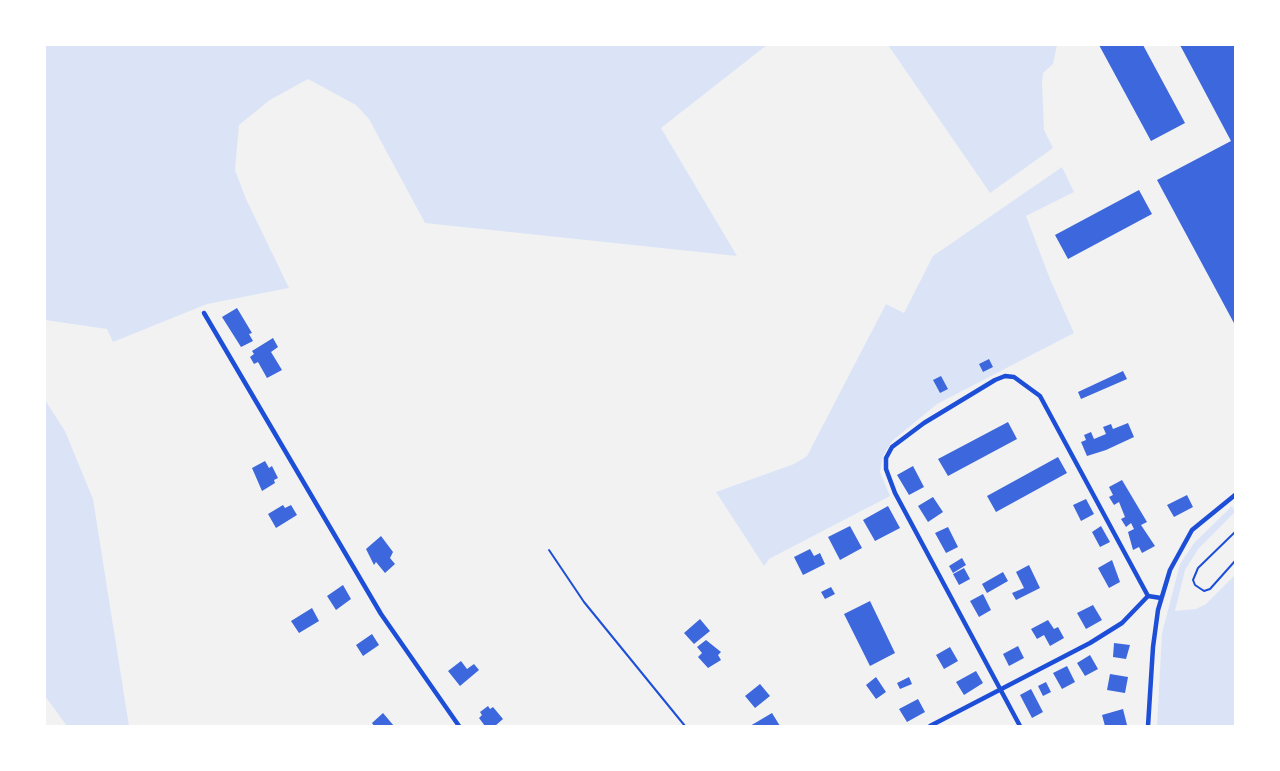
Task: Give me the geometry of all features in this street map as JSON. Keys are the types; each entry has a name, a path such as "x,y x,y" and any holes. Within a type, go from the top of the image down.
{"street":[{"path":"204,313 381,614 459,726"},
{"path":"1020,726 895,493 886,469 886,458 892,447 924,423 1005,376 1014,377 1040,396 1148,596"},
{"path":"1148,726 1153,647 1161,598 1170,570 1192,530 1235,495"},
{"path":"1148,596 1161,598"},
{"path":"930,726 1114,628 1148,596"}],"lane":[{"path":"1235,532 1198,568 1193,580 1195,585 1204,591 1210,589 1235,561"},
{"path":"549,550 584,602 685,726"}],"shaded area":[{"path":"45,45 767,45 661,128 737,256 425,223 369,119 356,105 308,79 270,100 239,125 235,170 246,199 289,288 207,304 113,342 107,329 45,320"},
{"path":"888,45 1057,45 1053,64 1043,73 1042,82 1044,130 1053,148 990,193"},
{"path":"1062,167 1074,192 1026,216 1074,333 937,404 892,441 883,456 880,472 890,496 769,559 764,566 716,492 794,464 807,456 886,304 904,313 933,256"},
{"path":"45,400 65,431 93,499 129,726 67,726 45,696"},
{"path":"1232,506 1235,512 1199,548 1185,570 1175,611 1196,609 1206,604 1235,575 1235,726 1157,726 1162,633 1180,564 1194,543"}],"building":[{"path":"1099,45 1143,45 1185,123 1151,141"},
{"path":"1180,45 1235,45 1235,325 1157,180 1231,141"},
{"path":"1139,190 1152,214 1068,259 1055,235"},
{"path":"237,308 252,333 249,334 253,341 241,347 222,317"},
{"path":"273,338 278,347 271,352 282,370 267,378 258,362 254,364 250,357 254,354 252,351"},
{"path":"989,359 993,367 983,372 979,364"},
{"path":"1123,371 1127,379 1081,399 1078,392"},
{"path":"941,376 948,389 940,393 933,380"},
{"path":"1008,422 1017,439 948,476 938,459"},
{"path":"1128,423 1134,437 1087,456 1081,442 1086,440 1084,435 1091,432 1094,439 1106,434 1103,427 1111,424 1113,429"},
{"path":"1058,457 1067,473 996,512 987,496"},
{"path":"265,461 269,468 272,466 278,478 274,480 275,483 262,491 252,468"},
{"path":"913,466 924,487 909,495 897,475"},
{"path":"1122,480 1147,522 1141,525 1155,546 1142,553 1139,547 1133,550 1128,532 1134,529 1131,523 1126,527 1121,519 1125,517 1119,502 1114,505 1109,497 1113,495 1109,487"},
{"path":"1187,495 1193,507 1174,517 1167,505"},
{"path":"933,497 943,512 928,522 918,506"},
{"path":"1086,499 1094,514 1081,521 1073,505"},
{"path":"283,505 285,508 291,505 297,515 276,528 268,514"},
{"path":"888,506 900,528 875,541 863,520"},
{"path":"850,526 862,548 840,560 828,537"},
{"path":"1101,526 1110,542 1100,547 1092,532"},
{"path":"948,527 958,547 946,553 935,533"},
{"path":"381,536 393,552 390,558 395,564 385,573 376,562 374,565 366,549"},
{"path":"810,549 814,556 820,553 825,564 803,575 794,557"},
{"path":"962,558 966,565 953,573 949,566"},
{"path":"1112,560 1120,582 1109,588 1098,568"},
{"path":"1029,565 1040,588 1016,600 1012,593 1024,588 1016,572"},
{"path":"964,568 970,579 959,585 953,574"},
{"path":"1003,572 1008,581 987,593 982,584"},
{"path":"343,585 351,599 336,610 327,596"},
{"path":"831,587 835,594 825,599 821,592"},
{"path":"983,594 991,610 979,617 970,601"},
{"path":"870,601 895,653 870,666 844,614"},
{"path":"1093,605 1102,620 1086,629 1077,613"},
{"path":"312,608 319,621 299,633 291,621"},
{"path":"700,619 710,631 694,644 684,633"},
{"path":"1048,620 1054,629 1058,627 1064,638 1050,646 1044,635 1037,639 1031,629"},
{"path":"372,634 379,645 363,656 356,645"},
{"path":"706,640 721,652 718,655 721,660 708,668 698,657 702,653 697,647"},
{"path":"1114,643 1130,645 1126,659 1113,657"},
{"path":"1018,646 1024,658 1009,666 1003,654"},
{"path":"950,647 958,661 944,669 936,655"},
{"path":"1090,655 1098,669 1085,676 1077,663"},
{"path":"461,661 467,669 474,664 479,670 460,686 448,671"},
{"path":"1067,666 1075,682 1062,689 1053,673"},
{"path":"976,671 983,683 964,695 956,682"},
{"path":"1110,674 1128,677 1125,693 1107,690"},
{"path":"876,677 886,692 876,699 866,685"},
{"path":"909,677 912,684 900,689 897,683"},
{"path":"1046,682 1051,692 1043,696 1038,686"},
{"path":"760,684 770,696 755,708 745,696"},
{"path":"1031,689 1043,712 1032,718 1020,695"},
{"path":"918,699 925,712 907,722 899,709"},
{"path":"488,706 490,709 493,707 503,719 495,726 485,726 479,718 482,715 480,712"},
{"path":"1123,709 1127,725 1105,726 1102,715"},
{"path":"383,713 394,726 374,726 372,723"},
{"path":"772,713 780,726 750,726"}]}
